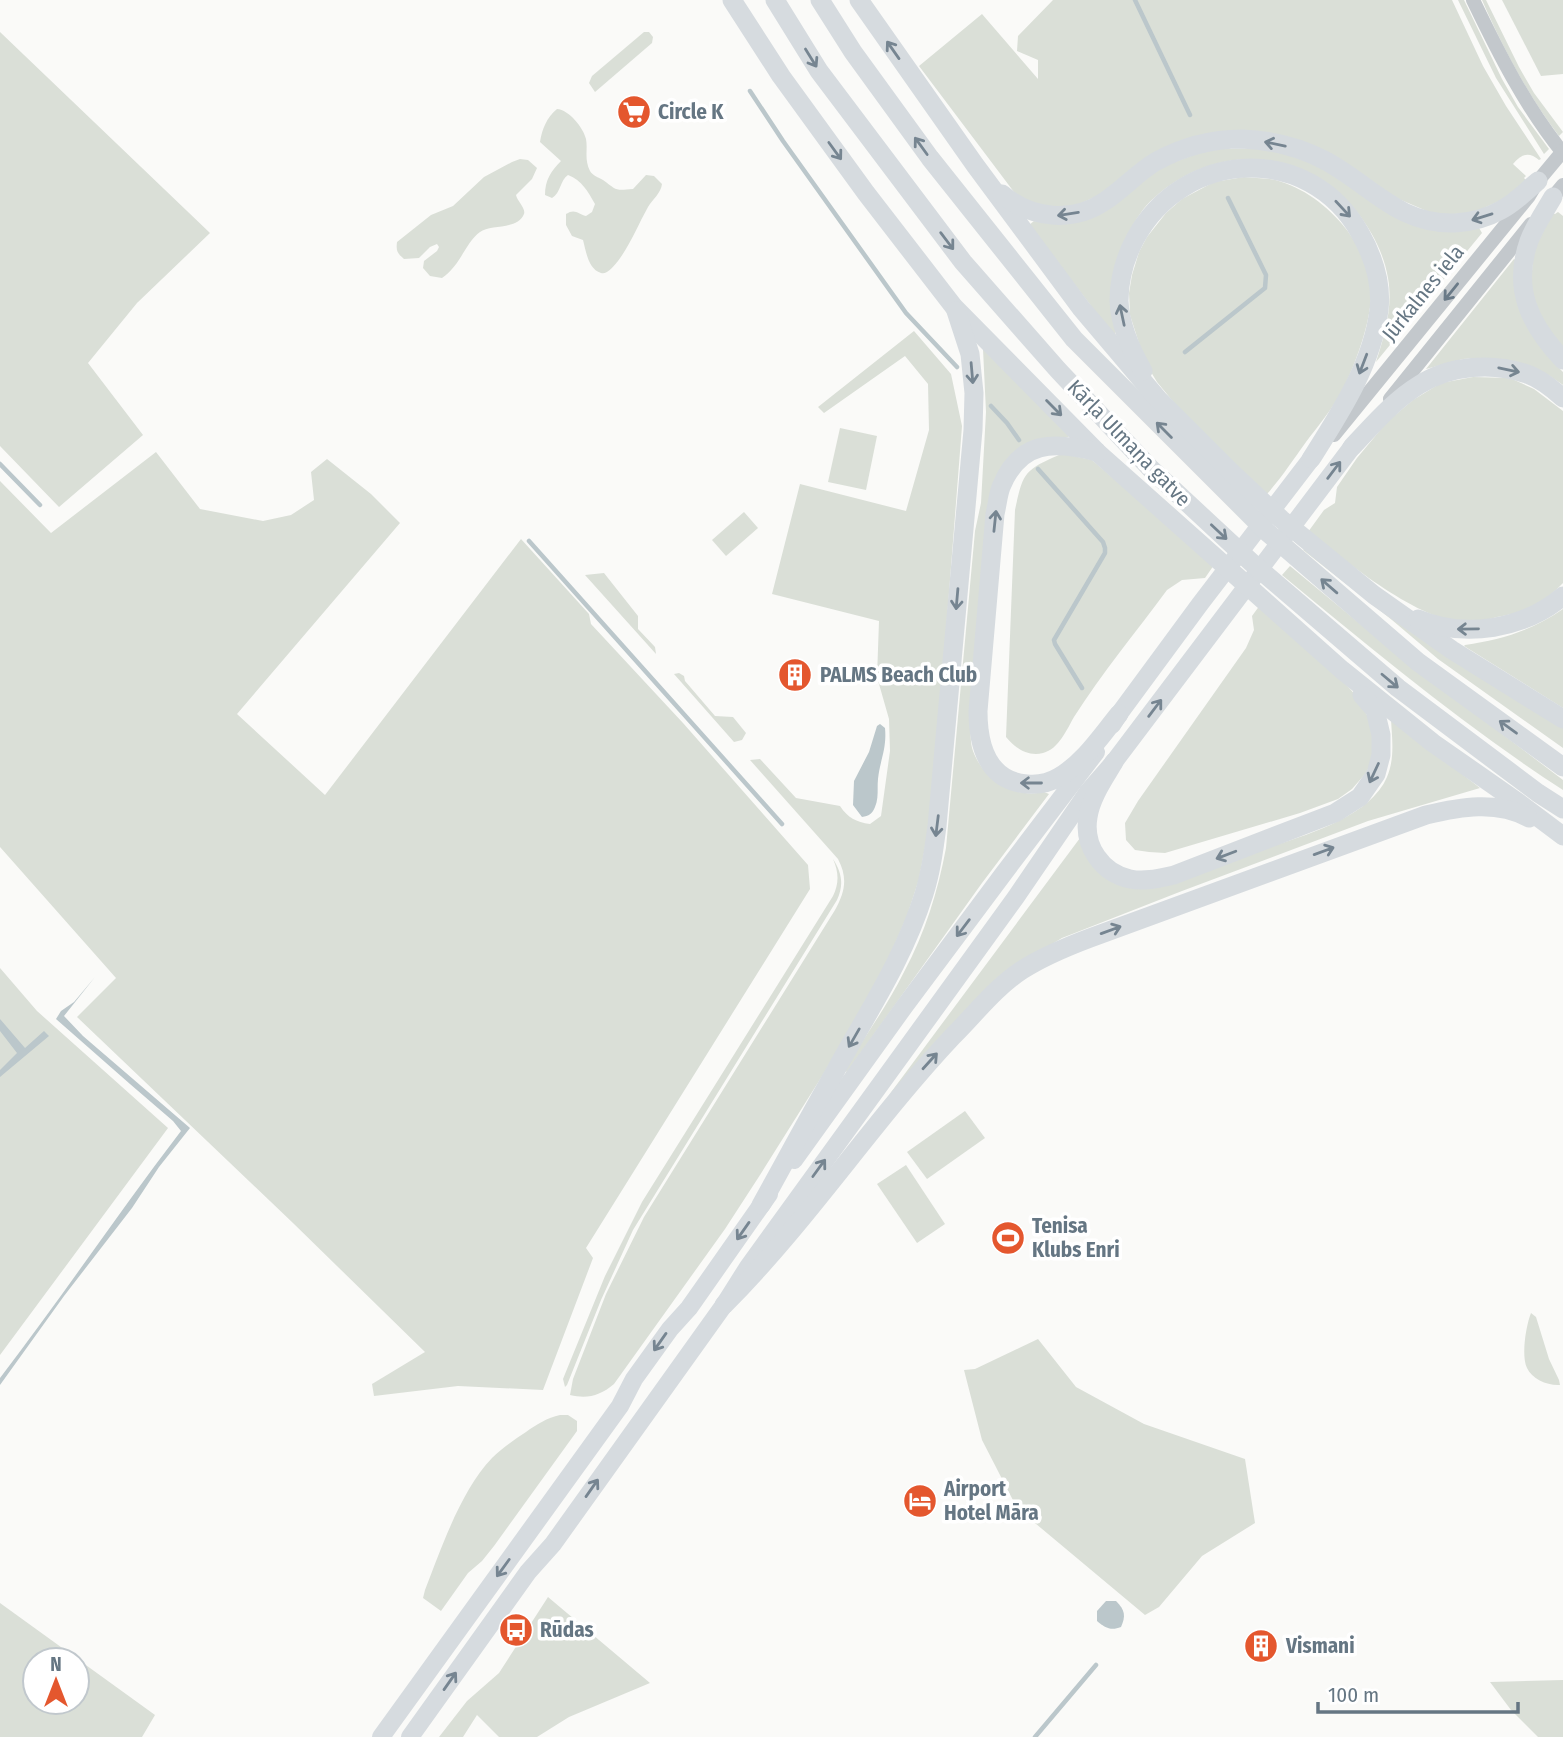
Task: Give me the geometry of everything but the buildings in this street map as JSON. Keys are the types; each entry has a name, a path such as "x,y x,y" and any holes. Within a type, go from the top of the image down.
{"highway":[{"path":"732,0 781,76 954,307 1097,452 1342,670 1433,743 1563,837"},
{"name":"Kārļa Ulmaņa gatve","path":"775,0 819,71 963,262 1058,370 1151,469 1251,562 1398,688 1563,809"},
{"name":"Kārļa Ulmaņa gatve","path":"820,0 853,52 930,158 1074,339 1267,533 1418,662 1563,767"},
{"path":"859,0 975,165 1081,308 1158,399 1282,519 1374,595 1452,650 1563,719"},
{"path":"975,165 1009,200 1031,211 1052,216 1088,210 1111,197 1156,162 1188,148 1222,140 1266,142 1311,154 1336,167 1394,208 1432,222 1461,222 1488,216 1513,203 1538,181"},
{"path":"1158,399 1127,337 1120,310 1123,271 1139,232 1155,210 1175,192 1211,174 1250,168 1274,170 1302,179 1333,199 1359,230 1372,257 1380,299 1376,328 1361,372 1341,412 1311,459"},
{"path":"1558,191 1529,241 1523,278 1527,304 1533,320 1542,336 1563,360"},
{"path":"761,1205 889,978 925,892 937,826 974,393 971,354 954,307"},
{"path":"1352,447 1403,396 1426,380 1449,371 1478,367 1511,370 1540,380 1563,398"},
{"path":"1097,452 1071,446 1043,447 1026,452 1012,467 1000,488 995,514 978,733 983,750 996,771 1017,783 1041,784 1056,779 1082,759 1119,714"},
{"path":"1374,595 1427,623 1461,630 1520,620 1547,608 1563,596"},
{"path":"1114,762 1091,805 1087,829 1097,858 1107,869 1131,879 1146,880 1174,875 1335,813 1360,797 1376,774 1381,755 1381,735 1375,710 1342,670"},
{"path":"724,1305 756,1273 928,1062 990,997 1021,971 1058,950 1443,811 1466,806 1500,808 1520,813 1563,837"}],"main road":[{"path":"410,1737 528,1572 553,1544 724,1305 748,1267 1016,897 1087,793 1114,762 1352,447"},
{"path":"381,1737 620,1406 634,1379 689,1307 904,1007 1083,771 1119,714 1311,459"}],"street":[{"path":"1473,0 1525,102 1563,152"},
{"name":"Jūrkalnes iela","path":"1311,459 1364,399 1563,152"},
{"name":"Jūrkalnes iela","path":"1352,447 1558,191"}],"shaded area":[{"path":"1053,0 1452,0 1483,66 1541,159 1525,155 1513,164 1526,176 1526,180 1510,196 1473,213 1436,215 1240,131 1075,206 1044,207 1017,196 919,66 982,14 1038,79 1038,60 1017,51 1018,36"},
{"path":"1458,0 1464,0 1502,79 1518,107 1549,149 1544,154 1496,78"},
{"path":"1482,0 1486,0 1534,93 1563,132 1559,136 1516,70"},
{"path":"1502,0 1563,0 1563,74 1541,76"},
{"path":"0,32 210,233 137,303 88,363 143,435 59,507 0,446"},
{"path":"644,32 649,32 653,37 652,43 595,92 589,83 592,76"},
{"path":"557,109 571,116 582,129 586,139 588,167 594,175 619,190 633,189 646,175 654,176 662,184 622,255 606,273 593,268 583,240 572,236 566,225 566,214 569,212 574,211 586,216 592,212 595,204 584,187 568,175 555,196 552,198 545,195 549,176 561,161 540,142 550,116"},
{"path":"1267,148 1318,165 1388,213 1478,226 1482,233 1376,362 1390,299 1384,260 1377,243 1357,212 1336,190 1312,175 1286,164 1259,160 1232,161 1204,167 1178,180 1150,202 1129,232 1115,337 1029,225 1034,221 1046,223 1161,167 1210,149"},
{"path":"520,159 528,160 537,168 532,179 516,195 523,207 524,214 521,219 510,225 480,232 454,267 442,278 430,276 423,268 424,261 437,251 437,244 419,258 404,259 398,253 397,242 431,215 453,206 484,177"},
{"path":"1244,177 1270,179 1291,185 1335,216 1360,251 1368,273 1371,293 1364,336 1343,389 1267,494 1190,422 1157,382 1145,362 1130,315 1129,293 1139,252 1166,213 1182,199 1214,182"},
{"path":"1558,212 1563,216 1563,350 1547,332 1531,290 1533,253 1552,213"},
{"path":"1514,259 1556,365 1563,372 1563,385 1550,376 1476,358 1426,369"},
{"path":"914,331 951,374 962,426 932,810 919,879 907,916 885,967 824,1073 725,1229 614,1384 593,1395 570,1395 573,1379 606,1294 644,1217 835,910 843,891 843,872 838,859 750,760 760,759 796,798 840,806 856,821 865,823 870,824 881,816 890,751 889,719 877,677 879,621 772,594 800,484 906,511 929,430 928,384 905,356 824,413 818,407"},
{"path":"983,349 1071,434 1068,437 1050,438 1006,465 970,724 973,751 992,779 1022,793 1049,794 847,1072 844,1070 890,997 918,942 935,896 946,848 975,531 981,503 986,412"},
{"path":"1473,377 1510,378 1534,389 1563,411 1563,583 1541,602 1525,610 1471,623 1451,621 1408,603 1308,532 1324,510 1335,503 1337,487 1387,422 1413,400 1441,383"},
{"path":"840,428 877,436 866,490 828,482"},
{"path":"156,452 200,509 263,521 291,515 314,500 311,472 327,459 371,494 400,523 237,714 325,795 521,539 589,614 591,624 683,723 808,865 810,889 586,1248 593,1258 543,1390 458,1386 374,1396 372,1384 425,1352 77,1017 116,978 0,847 0,481 51,533"},
{"path":"1059,455 1092,460 1214,565 1205,578 1182,580 1167,590 1096,684 1058,743 1049,751 1032,754 1018,748 1006,737 1015,510 1020,488 1027,474 1038,465"},
{"path":"744,512 758,528 726,556 712,540"},
{"path":"1305,548 1563,725 1563,748 1438,659 1303,550"},
{"path":"1290,566 1399,656 1563,780 1563,790 1455,714 1316,603 1282,575"},
{"path":"604,573 638,616 638,629 655,647 656,654 585,575"},
{"path":"1260,605 1358,698 1372,725 1374,757 1366,773 1352,789 1338,799 1300,813 1165,853 1135,850 1126,840 1125,823 1246,648 1254,630 1252,616"},
{"path":"1563,609 1563,708 1464,646 1516,633"},
{"path":"679,673 715,716 733,717 746,733 742,740 734,742 674,674"},
{"path":"1391,719 1480,788 1368,821 1062,938 1026,960 889,1095 1080,838 1108,879 1244,856 1306,835 1354,812 1379,790 1391,763"},
{"path":"880,724 885,728 885,735 877,800 871,813 862,817 853,805 854,781"},
{"path":"833,859 841,879 837,900 633,1230 565,1387 563,1379 605,1276 642,1202 833,896 838,878"},
{"path":"0,968 37,1011 168,1128 0,1355"},
{"path":"95,977 64,1016 83,1036 190,1128 0,1385 0,1378 181,1131 173,1121 56,1019"},
{"path":"0,1019 25,1048 44,1031 49,1036 0,1077 0,1070 17,1053 0,1031"},
{"path":"965,1111 985,1138 927,1179 907,1152"},
{"path":"906,1165 945,1224 917,1243 877,1184"},
{"path":"1531,1313 1536,1317 1560,1385 1541,1381 1527,1368 1524,1356 1525,1341"},
{"path":"1038,1339 1076,1387 1144,1424 1245,1459 1255,1523 1202,1556 1159,1607 1145,1615 1017,1508 982,1440 964,1370 975,1369"},
{"path":"560,1415 568,1415 577,1421 577,1431 494,1546 468,1573 441,1611 423,1598 445,1539 471,1486 504,1447 538,1424"},
{"path":"548,1597 650,1683 569,1717 537,1737 499,1737 477,1715 463,1737 439,1737 467,1701 499,1673"},
{"path":"1106,1601 1116,1601 1121,1607 1124,1616 1121,1627 1108,1628 1097,1621 1097,1611"},
{"path":"0,1603 60,1646 21,1646 21,1716 91,1716 91,1669 155,1715 142,1737 0,1737"},
{"path":"1563,1680 1563,1737 1538,1737 1511,1710 1490,1682"}],"waterway":[{"path":"1135,0 1190,115"},
{"path":"750,91 906,313 957,367"},
{"path":"1185,352 1265,288 1266,275 1228,198"},
{"path":"991,406 1019,440"},
{"path":"0,464 40,505"},
{"path":"1038,469 1103,542 1105,548 1105,553 1054,640 1082,688"},
{"path":"529,541 782,824"},
{"path":"1035,1737 1096,1665"}],"place":[{"name":"Circle K","path":"634,112"},
{"name":"PALMS Beach Club","path":"795,675"},
{"name":"Tenisa Klubs Enri","path":"1008,1238"},
{"name":"Airport Hotel Māra","path":"920,1501"},
{"name":"Rūdas","path":"516,1630"},
{"name":"Vismani","path":"1261,1646"}]}
